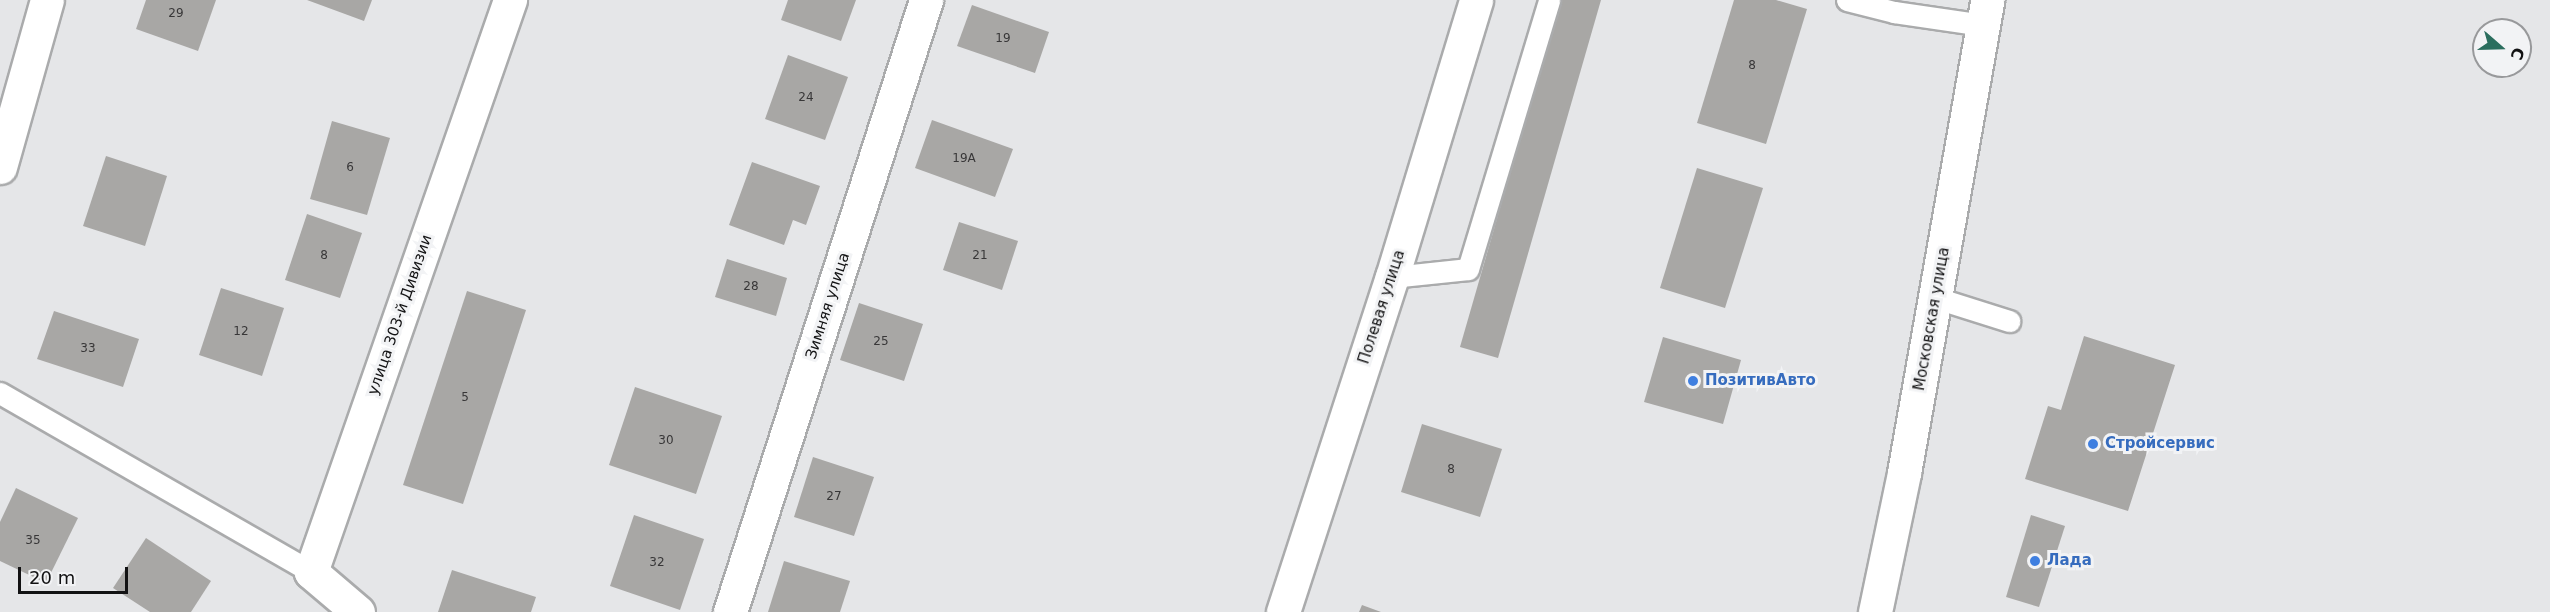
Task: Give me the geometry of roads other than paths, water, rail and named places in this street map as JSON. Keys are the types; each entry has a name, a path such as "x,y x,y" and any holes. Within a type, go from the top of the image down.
{"street":[{"path":"0,167 47,0"},
{"name":"улица 303-й Дивизии","path":"311,572 510,0"},
{"name":"Зимняя улица","path":"730,612 926,0"},
{"name":"Полевая улица","path":"1283,612 1392,277 1476,0"},
{"name":"Московская улица","path":"1875,612 1936,298 1986,8"},
{"path":"311,572 358,612"}],"lane":[{"path":"1392,277 1468,269 1549,0"},
{"path":"1847,0 1894,12 1986,8"},
{"path":"1936,298 2009,321"},
{"path":"0,393 311,572"}],"place":[{"name":"ПозитивАвто","path":"1693,381"},
{"name":"Стройсервис","path":"2093,444"},
{"name":"Лада","path":"2035,561"}]}
